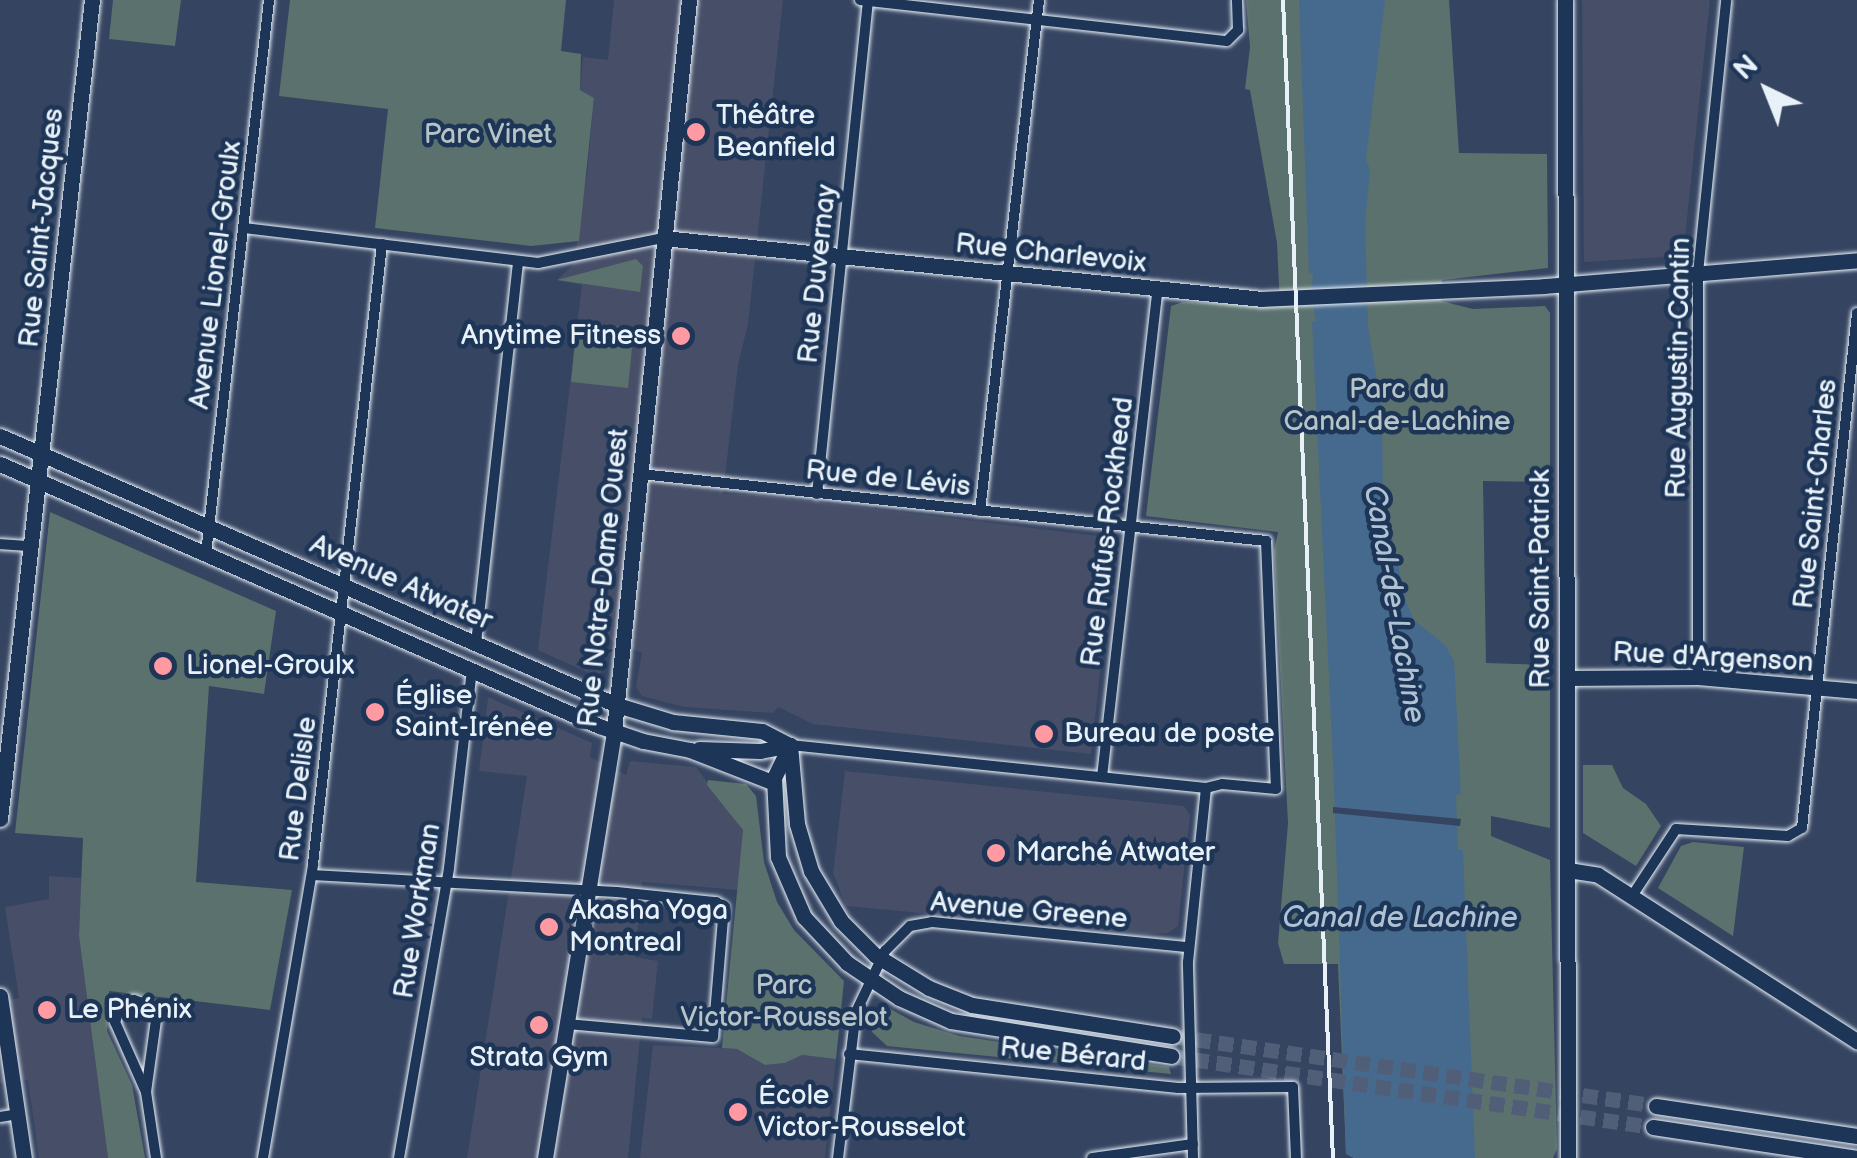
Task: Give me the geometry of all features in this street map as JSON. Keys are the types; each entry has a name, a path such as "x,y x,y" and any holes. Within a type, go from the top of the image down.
{"main road":[{"name":"Rue Saint-Jacques","path":"0,819 7,699 42,453 92,0"},
{"name":"Rue Notre-Dame Ouest","path":"545,1158 614,732 689,0"},
{"name":"Rue Saint-Patrick","path":"1565,0 1568,1158"},
{"name":"Rue Charlevoix","path":"663,238 1247,298 1565,284 1857,260"},
{"name":"Avenue Atwater","path":"0,436 617,705 673,722 762,731 790,744"},
{"name":"Avenue Atwater","path":"0,464 614,732 690,750 774,782"},
{"name":"Rue d'Argenson","path":"1566,678 1698,678 1857,691"},
{"name":"Avenue Atwater","path":"690,750 760,751 790,744"},
{"path":"790,744 774,782 776,850 793,898 821,938 870,980 916,1007 952,1021 1171,1056"},
{"path":"790,744 797,824 811,871 841,921 881,959 929,988 972,1005 1173,1036"},
{"path":"1568,870 1594,872 1857,1041"},
{"path":"0,996 24,1158"},
{"path":"1656,1106 1857,1136"},
{"path":"1652,1127 1855,1158"}],"street":[{"name":"Avenue Lionel-Groulx","path":"206,554 270,0"},
{"path":"860,0 1227,41 1238,30 1237,0"},
{"path":"980,511 1039,0"},
{"name":"Rue Augustin-Cantin","path":"1698,678 1698,274 1726,0"},
{"name":"Rue Duvernay","path":"817,494 868,1"},
{"name":"Rue Charlevoix","path":"244,228 558,262 663,238"},
{"name":"Rue Delisle","path":"263,1158 312,875 382,244"},
{"path":"476,643 518,260"},
{"name":"Rue Rufus-Rockhead","path":"1102,777 1157,291"},
{"name":"Rue Saint-Charles","path":"1632,896 1669,836 1680,827 1788,836 1800,831 1857,313"},
{"name":"Rue de Lévis","path":"641,474 1266,540 1276,789"},
{"path":"0,544 30,546"},
{"name":"Rue Workman","path":"399,1158 446,884 472,670"},
{"name":"Avenue Atwater","path":"790,744 1206,788 1222,784 1276,789"},
{"path":"1193,1158 1189,947 1206,788"},
{"path":"312,875 588,891 716,902 725,909 715,1034 706,1038 568,1024"},
{"name":"Avenue Greene","path":"838,1158 856,1012 881,959 903,931 923,922 1189,947"},
{"path":"146,1092 156,1016 149,1005 134,1000 120,1007 115,1022 146,1092 156,1158"},
{"name":"Rue Bérard","path":"849,1054 1191,1088 1292,1086 1296,1158"},
{"path":"0,1118 18,1114"},
{"path":"1092,1158 1193,1144"}],"shaded area":[{"path":"614,0 783,0 748,324 738,365 723,494 1115,538 1091,754 813,724 778,707 773,713 684,707 642,696 636,687 642,653 606,638 600,678 538,650 582,285 557,280 574,264 587,173 594,98 580,90 583,57 608,60"},
{"path":"1582,0 1710,0 1683,256 1584,262"},
{"path":"488,697 592,743 590,757 626,775 630,761 696,767 743,830 739,890 642,882 635,957 658,961 652,1019 642,1018 628,1158 467,1158 527,776 479,771"},
{"path":"845,771 1184,806 1190,815 1178,926 1168,933 1147,934 846,906 833,873"},
{"name":"Le Phénix","path":"49,876 82,878 79,936 108,1158 39,1158 28,1080 0,1083 0,1001 19,998 5,907 49,899"},
{"name":"École Victor-Rousselot","path":"653,1045 737,1049 765,1065 785,1063 802,1055 836,1059 825,1158 640,1158"}],"green space":[{"path":"113,0 181,0 175,46 109,39"},
{"name":"Parc Vinet","path":"290,0 566,0 561,51 581,54 580,90 594,98 579,241 531,246 375,228 388,109 279,96"},
{"name":"Parc du Canal-de-Lachine","path":"1246,0 1449,0 1459,153 1547,154 1548,268 1442,280 1441,301 1473,309 1545,306 1550,313 1550,482 1483,481 1486,663 1550,665 1550,828 1491,816 1491,836 1550,860 1557,1149 1553,1158 1354,1158 1346,1154 1338,964 1284,964 1278,943 1288,823 1274,551 1278,532 1146,516 1171,306 1183,302 1280,306 1277,243 1250,90 1245,89 1250,47"},
{"path":"636,259 643,266 640,292 557,280"},
{"path":"577,322 634,328 628,388 571,382"},
{"path":"50,512 276,611 264,694 209,686 196,882 292,890 270,1010 109,991 107,1031 132,1085 145,1158 108,1158 79,936 83,838 15,833"},
{"path":"1583,765 1612,765 1623,788 1646,804 1661,826 1636,866 1583,833"},
{"name":"Parc Victor-Rousselot","path":"708,780 746,784 756,796 764,862 777,902 794,930 844,981 836,1059 802,1055 785,1063 765,1065 737,1049 722,1048 743,830 707,785"},
{"path":"1693,842 1744,847 1733,936 1658,888 1681,846"},
{"path":"883,1005 914,1022 959,1036 1169,1067 1171,1074 887,1046 872,1032 874,1011"}],"water":[{"name":"Canal de Lachine","path":"1299,0 1385,0 1366,159 1370,170 1365,222 1368,326 1382,412 1383,500 1407,604 1414,620 1445,645 1454,661 1461,794 1456,795 1458,850 1463,850 1475,1158 1354,1158 1346,1154 1334,784 1312,321 1316,321 1311,297 1313,274 1309,273"}],"pier":[{"path":"1333,807 1461,819 1460,826 1333,813"}],"tunnel":[{"path":"1173,1036 1656,1106"},
{"path":"1171,1056 1653,1127"}],"railway":[{"path":"1283,0 1333,1158"}],"place":[{"name":"Théâtre Beanfield","path":"696,132"},
{"name":"Anytime Fitness","path":"681,336"},
{"name":"Lionel-Groulx","path":"163,666"},
{"name":"Église Saint-Irénée","path":"375,712"},
{"name":"Bureau de poste","path":"1044,734"},
{"name":"Marché Atwater","path":"996,853"},
{"name":"Akasha Yoga Montreal","path":"549,927"},
{"name":"Le Phénix","path":"47,1010"},
{"name":"Strata Gym","path":"539,1025"},
{"name":"École Victor-Rousselot","path":"738,1112"}],"water label":[{"name":"Canal-de-Lachine","path":"1394,604"}]}
